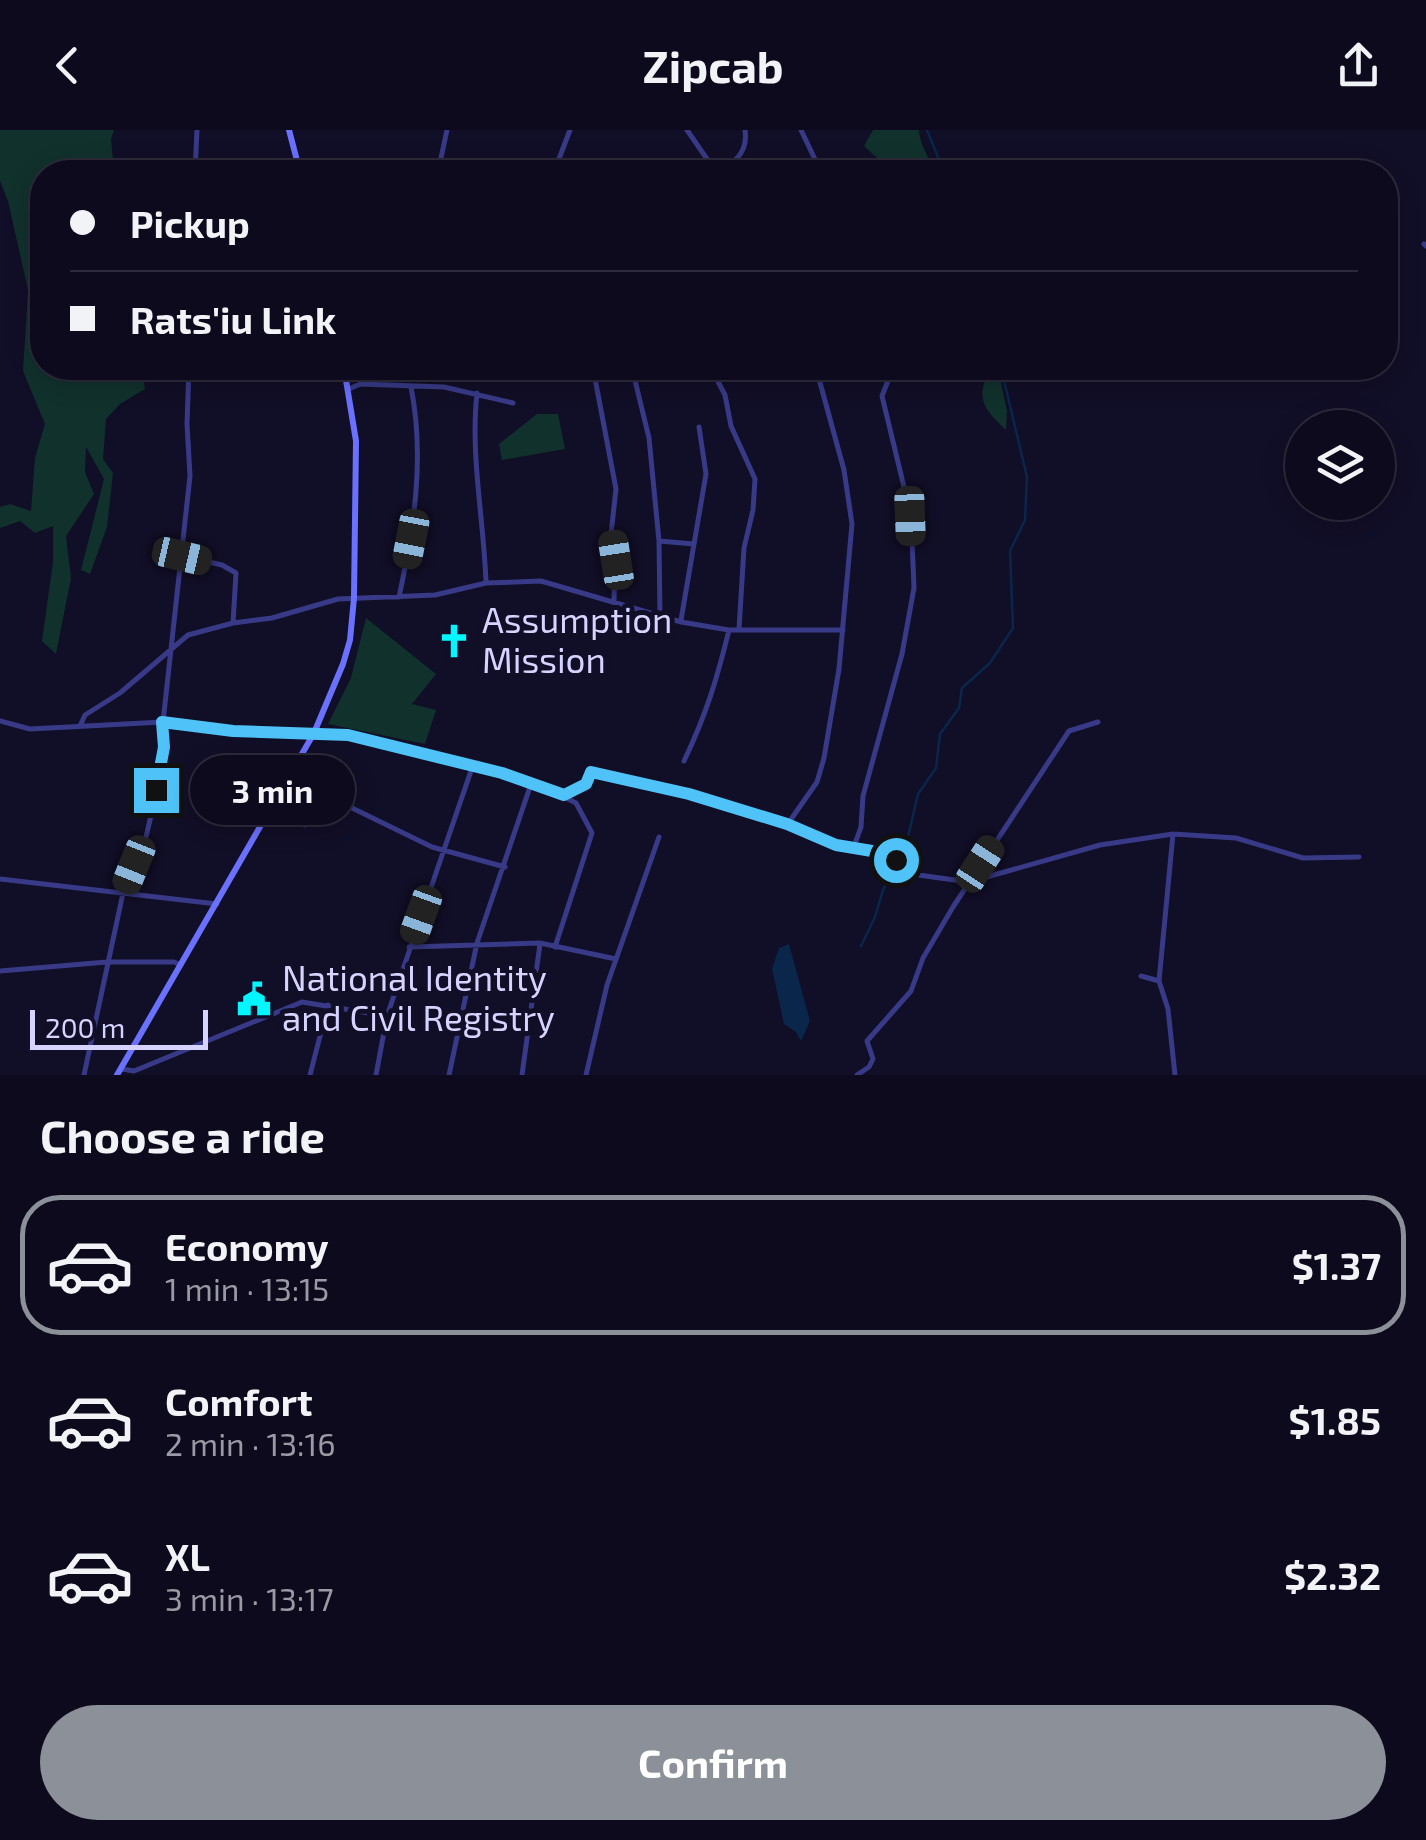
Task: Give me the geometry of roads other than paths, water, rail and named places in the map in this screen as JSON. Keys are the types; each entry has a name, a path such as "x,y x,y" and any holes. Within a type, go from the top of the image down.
{"main road":[{"path":"290,130 297,160"},
{"path":"119,1072 314,733 347,652 354,598 356,441 347,380"}],"street":[{"path":"196,160 198,130"},
{"path":"441,160 447,130"},
{"path":"559,160 570,130"},
{"path":"687,130 710,160"},
{"path":"734,160 742,154 745,130"},
{"path":"801,130 815,160"},
{"path":"84,1075 123,893 150,821 164,747 162,722 190,476 189,380"},
{"path":"360,380 360,384"},
{"path":"596,380 616,489 611,534 616,560 614,601"},
{"path":"635,380 649,438 659,541 660,616"},
{"path":"717,380 725,395 731,426 755,479 744,548 739,629"},
{"path":"787,824 817,782 824,758 843,630 852,524 844,470 819,380"},
{"path":"854,849 861,827 863,796 902,654 914,588 910,516 882,396 888,380"},
{"path":"349,390 360,384 444,388 513,403"},
{"path":"400,597 415,518 419,465 411,387"},
{"path":"477,394 473,426 486,583"},
{"path":"681,622 706,474 699,426"},
{"path":"659,541 694,544"},
{"path":"182,556 222,564 236,574 234,623"},
{"path":"80,726 86,715 120,693 188,635 272,618 338,599 434,595 486,583 541,581 681,622 729,630 843,630"},
{"path":"684,762 715,690 729,630"},
{"path":"0,721 30,729 162,722 233,731 348,735 532,781 564,795 584,813 592,833 556,947"},
{"path":"858,1075 873,1059 867,1041 912,991 922,958 1069,731 1098,722"},
{"path":"376,1075 387,1016 472,765"},
{"path":"564,795 586,784 591,772 689,794 787,824 816,838 884,853 896,860 904,873 969,882 1100,846 1174,834 1236,838 1304,858 1358,857"},
{"path":"449,1075 477,943 532,781"},
{"path":"270,807 305,825 334,804 348,806 444,850 504,867"},
{"path":"1174,834 1159,981 1168,1010 1174,1075"},
{"path":"586,1075 616,959 659,837"},
{"path":"0,879 217,904"},
{"path":"409,947 540,943 616,959"},
{"path":"522,1075 540,943"},
{"path":"0,971 107,962 182,965"},
{"path":"1142,976 1159,981"},
{"path":"119,1072 134,1072 302,1002 387,1016"},
{"path":"310,1075 328,1005"}],"water":[{"path":"789,944 810,1021 801,1041 784,1024 772,969 779,948"}],"waterway":[{"path":"927,130 939,160"},
{"path":"861,946 883,890 905,850 918,794 936,768 940,734 959,708 962,688 990,663 1013,628 1010,551 1025,520 1027,477 1004,380"}],"place":[{"name":"Assumption Mission","path":"454,641"},
{"name":"National Identity and Civil Registry","path":"254,999"}]}
